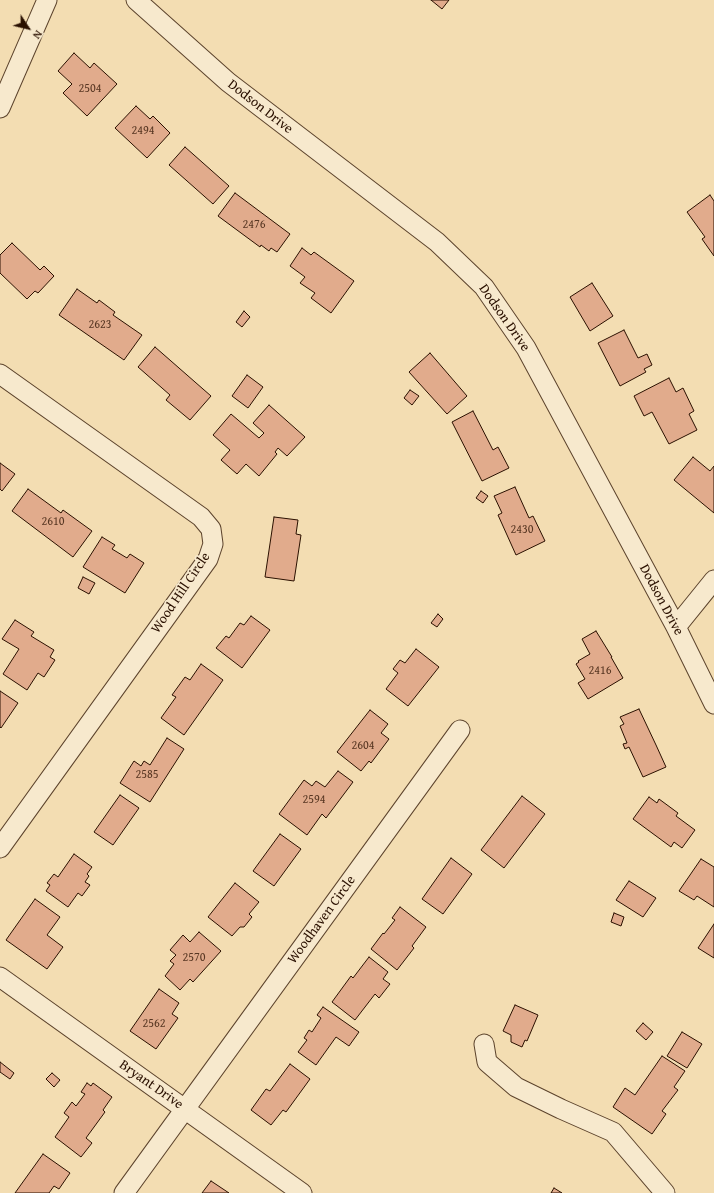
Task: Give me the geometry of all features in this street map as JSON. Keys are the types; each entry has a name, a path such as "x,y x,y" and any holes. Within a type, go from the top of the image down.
{"street":[{"path":"0,108 47,0"},
{"name":"Dodson Drive","path":"136,0 228,82 437,242 484,287 526,348 676,627 714,704"},
{"name":"Wood Hill Circle","path":"0,374 202,518 211,529 213,544 208,560 0,848"},
{"path":"676,627 714,580"},
{"name":"Woodhaven Circle","path":"124,1193 460,730"},
{"name":"Bryant Drive","path":"0,978 302,1193"},
{"path":"484,1044 487,1062 516,1087 613,1132 665,1193"}],"building":[{"path":"431,0 449,0 442,9"},
{"path":"74,53 90,68 94,63 117,84 87,116 63,93 72,84 58,71"},
{"path":"136,106 150,119 153,116 170,133 147,158 115,128"},
{"path":"185,147 229,186 213,204 169,165"},
{"path":"235,193 290,234 277,252 271,248 269,251 261,245 260,247 218,216"},
{"path":"710,195 714,201 714,256 702,239 705,237 687,212"},
{"path":"12,243 40,270 44,266 54,276 38,293 35,291 27,299 0,273 0,255"},
{"path":"302,248 311,255 314,252 354,281 331,313 311,298 315,293 300,283 305,277 290,266"},
{"path":"592,283 613,316 590,331 570,297"},
{"path":"77,289 97,303 99,300 115,312 113,315 142,335 124,360 59,315"},
{"path":"244,311 250,317 242,327 236,322"},
{"path":"624,330 638,358 647,354 652,365 644,369 646,372 620,386 598,343"},
{"path":"155,347 211,396 190,420 166,400 170,395 138,367"},
{"path":"430,353 467,396 447,414 409,372"},
{"path":"247,375 263,387 248,408 232,396"},
{"path":"669,378 676,392 683,388 694,411 689,414 697,430 669,444 652,412 644,416 634,396"},
{"path":"410,390 419,396 412,405 404,398"},
{"path":"269,405 305,437 287,456 278,448 275,452 277,454 259,476 246,464 237,474 221,460 230,450 213,435 231,414 259,438 264,433 253,423"},
{"path":"473,411 493,450 498,447 509,468 482,481 452,422"},
{"path":"693,457 710,471 714,466 714,513 674,480"},
{"path":"0,463 15,474 2,491 0,489"},
{"path":"515,487 529,518 533,516 545,541 516,555 498,515 502,513 494,496"},
{"path":"28,489 61,513 63,510 92,531 73,557 12,511"},
{"path":"481,491 488,496 483,503 476,498"},
{"path":"274,517 298,520 296,534 301,535 294,581 265,577"},
{"path":"102,537 115,545 112,549 127,558 130,554 144,563 125,593 83,567"},
{"path":"83,577 95,583 89,594 78,588"},
{"path":"438,614 443,619 437,627 431,623"},
{"path":"251,616 270,630 242,668 216,648 226,636 229,638 240,623 244,625"},
{"path":"15,620 34,632 31,636 54,650 50,657 55,660 44,677 38,673 27,690 3,674 19,649 2,639"},
{"path":"596,631 623,678 588,699 578,683 585,679 576,664 579,662 578,661 590,654 582,639"},
{"path":"416,649 439,667 408,706 386,689 398,673 393,669 400,660 405,663"},
{"path":"201,664 223,680 184,735 161,718 176,697 172,695 185,677 190,680"},
{"path":"0,691 18,703 1,728 0,727"},
{"path":"639,709 666,767 643,777 629,747 625,749 623,744 627,743 620,726 624,724 620,717"},
{"path":"370,710 388,724 381,733 389,739 371,763 369,761 361,771 337,752"},
{"path":"167,738 184,749 150,802 120,783 134,761 141,766 144,761 150,765"},
{"path":"338,771 353,782 326,818 322,814 307,835 279,814 304,780 312,786 316,781 325,787"},
{"path":"120,795 139,808 113,845 94,832"},
{"path":"522,796 545,814 504,868 481,850"},
{"path":"649,797 657,803 659,799 678,813 676,816 695,830 682,848 674,842 671,847 633,819"},
{"path":"280,834 301,849 274,886 253,871"},
{"path":"74,854 92,867 87,874 89,876 85,882 90,885 82,896 78,893 68,907 46,891 50,885 47,883 54,874 58,877"},
{"path":"451,858 472,874 443,914 422,899"},
{"path":"701,859 714,867 714,907 697,896 694,900 679,891"},
{"path":"629,881 656,898 643,917 616,900"},
{"path":"235,883 259,902 249,914 252,917 244,927 240,927 232,936 208,917"},
{"path":"35,899 60,917 47,935 63,947 47,969 6,940"},
{"path":"400,907 426,927 412,946 414,948 397,970 371,949 395,920 392,918"},
{"path":"614,913 624,917 621,926 611,922"},
{"path":"714,924 714,958 698,948"},
{"path":"199,932 221,951 193,982 190,979 180,990 165,976 174,964 170,961 176,955 170,950 183,935 190,942"},
{"path":"369,957 388,972 383,979 390,984 379,998 375,994 355,1020 332,1002 351,976 353,978"},
{"path":"159,989 179,1003 172,1014 178,1018 156,1049 130,1031"},
{"path":"515,1005 538,1015 527,1041 525,1040 522,1047 511,1042 511,1035 503,1031"},
{"path":"323,1007 359,1032 349,1046 336,1037 316,1065 298,1052 307,1040 304,1038 309,1030 312,1032 321,1018 317,1015"},
{"path":"643,1023 653,1032 646,1040 636,1031"},
{"path":"682,1032 702,1044 687,1068 667,1056"},
{"path":"662,1056 685,1071 674,1087 678,1090 662,1111 666,1114 652,1134 613,1107 625,1088 635,1095"},
{"path":"0,1062 14,1073 10,1079 0,1072"},
{"path":"290,1064 310,1079 286,1112 283,1110 271,1125 251,1110 266,1089 270,1091"},
{"path":"52,1073 60,1080 54,1087 46,1079"},
{"path":"87,1083 91,1086 93,1083 112,1097 103,1110 105,1112 86,1138 92,1143 81,1157 55,1137 69,1117 64,1113 72,1102 76,1106 85,1094 81,1092"},
{"path":"43,1154 70,1173 59,1189 54,1186 49,1193 15,1193"},
{"path":"211,1181 229,1193 202,1193"},
{"path":"554,1188 562,1193 551,1193"}]}
